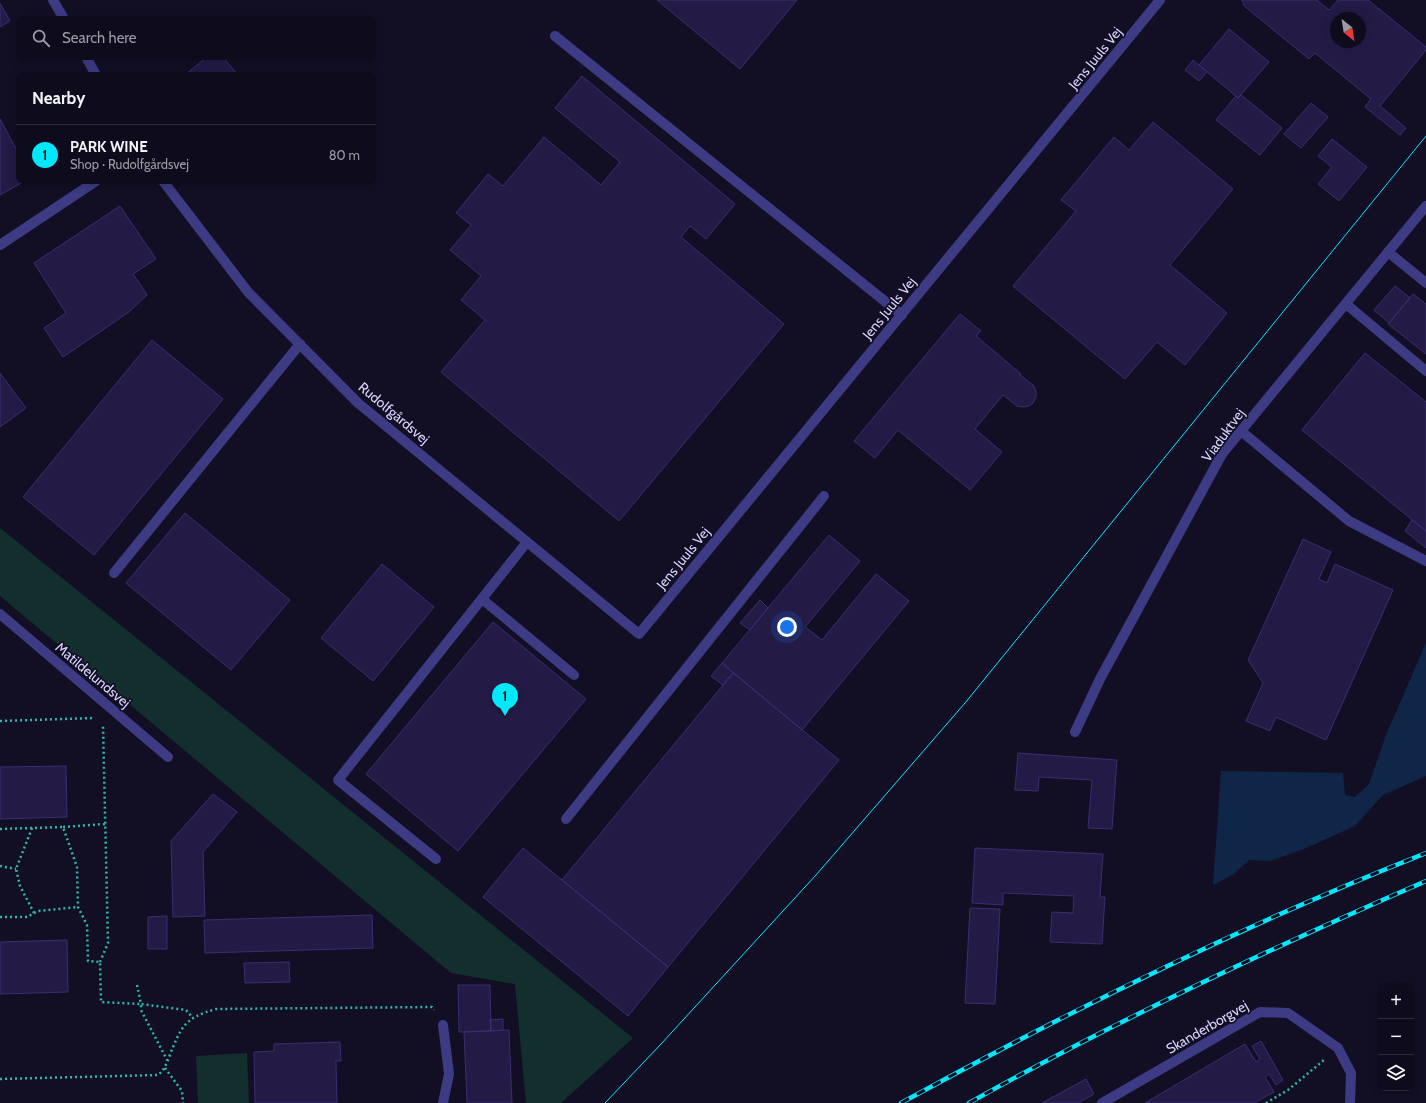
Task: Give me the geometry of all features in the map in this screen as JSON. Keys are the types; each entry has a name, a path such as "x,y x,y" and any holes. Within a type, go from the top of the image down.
{"street":[{"path":"53,0 62,16"},
{"name":"Jens Juuls Vej","path":"640,634 1160,0"},
{"path":"555,36 902,315"},
{"path":"88,60 94,72"},
{"path":"0,245 92,184"},
{"name":"Rudolfgårdsvej","path":"165,184 248,292 358,403 640,634"},
{"name":"Viaduktvej","path":"1076,732 1100,679 1222,454 1426,206"},
{"path":"1388,252 1426,283"},
{"path":"1346,304 1426,372"},
{"path":"114,573 300,344"},
{"path":"1241,431 1349,522 1426,561"},
{"path":"566,819 824,496"},
{"path":"436,859 338,780 528,542"},
{"path":"482,599 574,675"},
{"name":"Matildelundsvej","path":"0,614 168,757"},
{"name":"Skanderborgvej","path":"1102,1103 1260,1012 1288,1013 1338,1048 1351,1073 1350,1103"},
{"path":"443,1025 449,1074 443,1103"}],"path":[{"path":"102,701 108,943 100,962 101,1002 141,1004 186,1010 193,1018"},
{"path":"0,721 103,718"},
{"path":"0,828 63,827 105,824"},
{"path":"63,827 77,867 78,907 87,925 88,961 100,962"},
{"path":"32,828 16,868 20,886 34,913"},
{"path":"0,866 16,868"},
{"path":"0,917 27,917 38,911 78,907"},
{"path":"137,985 141,1010 167,1061"},
{"path":"0,1079 158,1075 165,1068 179,1032 186,1022 202,1013 216,1009 432,1006 443,1025"},
{"path":"1266,1103 1288,1090 1338,1048"},
{"path":"165,1068 182,1091 183,1103"}],"green space":[{"path":"0,528 633,1038 561,1103 526,1103 515,984 451,973 0,596"},
{"path":"247,1053 249,1103 198,1103 196,1056"}],"water":[{"path":"1426,643 1426,776 1383,795 1355,826 1304,849 1270,861 1249,860 1234,874 1213,885 1221,771 1343,773 1345,795 1355,797 1369,784 1386,735"}],"building":[{"path":"657,0 797,0 740,69"},
{"path":"1241,0 1317,0 1329,10 1338,0 1368,0 1426,47 1426,50 1380,106 1406,128 1400,135 1365,107 1371,99 1315,53 1309,59 1243,5 1244,3"},
{"path":"0,3 10,21 0,27"},
{"path":"1229,29 1269,62 1238,98 1199,65"},
{"path":"203,60 226,60 236,72 189,72"},
{"path":"1193,60 1207,72 1199,81 1185,70"},
{"path":"582,76 735,204 706,239 690,226 681,237 784,324 619,521 441,372 485,320 461,300 481,276 450,250 471,225 456,213 488,174 503,186 544,137 601,185 620,162 555,108"},
{"path":"1241,95 1282,128 1260,155 1216,120 1236,96 1238,98"},
{"path":"1311,103 1328,117 1301,148 1284,134"},
{"path":"0,119 16,148 16,184 20,184 0,195"},
{"path":"1153,122 1233,189 1170,265 1227,313 1185,365 1157,342 1125,379 1013,286 1076,211 1061,200 1114,137 1129,150"},
{"path":"1332,139 1367,167 1339,201 1318,184 1332,167 1318,156"},
{"path":"120,206 156,259 133,274 147,295 129,312 63,357 44,328 66,313 34,263"},
{"path":"1395,286 1410,298 1389,323 1374,310"},
{"path":"1413,294 1426,304 1426,354 1388,324"},
{"path":"960,314 981,331 976,336 1034,386 1036,392 1036,397 1033,403 1029,406 1023,407 1017,406 1003,395 975,429 1002,452 970,490 898,430 875,458 854,441"},
{"path":"152,340 223,399 94,555 23,497"},
{"path":"1365,353 1426,402 1426,531 1302,430"},
{"path":"0,373 26,408 0,427"},
{"path":"185,513 290,600 231,670 126,583"},
{"path":"1412,520 1426,531 1426,548 1405,531"},
{"path":"829,535 860,561 805,627 822,640 876,574 909,601 802,730 722,663"},
{"path":"1303,539 1331,552 1319,579 1327,583 1335,564 1393,590 1326,740 1276,717 1270,731 1246,721 1263,683 1248,660"},
{"path":"382,564 434,607 373,681 321,638"},
{"path":"760,600 768,608 750,630 740,623"},
{"path":"493,622 586,699 458,851 366,774"},
{"path":"722,663 733,673 723,685 711,676"},
{"path":"733,673 839,760 668,967 562,880"},
{"path":"1018,753 1117,760 1112,829 1088,828 1092,780 1039,777 1038,791 1015,790"},
{"path":"66,766 67,817 0,819 0,767"},
{"path":"213,794 237,812 203,852 205,916 173,917 171,841"},
{"path":"523,848 668,967 628,1016 483,897"},
{"path":"975,848 1103,854 1100,897 1105,897 1102,944 1050,942 1052,912 1073,913 1074,896 1003,893 1003,905 972,903"},
{"path":"970,908 1000,909 995,1004 965,1003"},
{"path":"372,915 373,948 205,953 204,920"},
{"path":"167,916 167,949 148,949 148,917"},
{"path":"67,940 68,992 0,994 0,942"},
{"path":"289,962 290,982 245,983 244,963"},
{"path":"458,985 490,985 491,1031 459,1032"},
{"path":"503,1019 503,1030 491,1031 490,1020"},
{"path":"509,1030 512,1103 467,1103 464,1032"},
{"path":"1261,1041 1283,1080 1276,1085 1269,1074 1265,1077 1274,1092 1254,1103 1145,1103 1245,1044 1256,1062 1260,1059 1252,1046"},
{"path":"340,1042 341,1061 336,1061 337,1103 255,1103 254,1052 274,1051 274,1044"},
{"path":"1086,1079 1094,1094 1078,1103 1042,1103"}],"tram line":[{"path":"605,1103 816,875 965,703 1426,136"}],"railway":[{"path":"901,1103 1029,1035 1159,970 1358,880 1426,853"},
{"path":"969,1103 1081,1043 1195,986 1310,932 1426,881"}],"place":[{"name":"PARK WINE","path":"505,716"}]}
